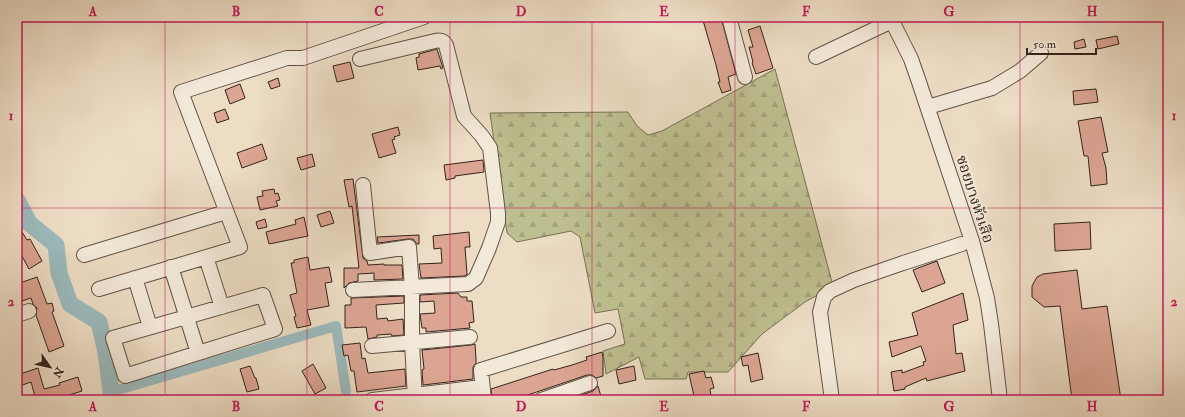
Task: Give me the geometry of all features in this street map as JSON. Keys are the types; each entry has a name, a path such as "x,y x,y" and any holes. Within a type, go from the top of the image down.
{"street":[{"path":"99,289 240,246 181,92 287,58 303,58 424,17"},
{"path":"729,17 745,77"},
{"path":"816,57 890,19"},
{"name":"ซอยบางหัวเสือ","path":"890,19 911,59 928,107 954,189 967,243 987,298 1000,400"},
{"path":"353,290 468,284 476,278 498,222 490,148 482,136 464,116 444,42 439,40 360,59"},
{"path":"928,107 992,88 1020,71 1041,53"},
{"path":"363,185 370,253 409,247 412,288 412,342 415,398"},
{"path":"84,255 226,212"},
{"path":"832,400 820,312 824,297 830,291 854,280 903,262 967,243"},
{"path":"206,257 222,307"},
{"path":"171,267 198,353"},
{"path":"135,278 150,327"},
{"path":"263,295 275,328 125,376 113,338 222,307 263,295"},
{"path":"372,400 483,394 481,370 608,331"},
{"path":"372,346 470,337"},
{"path":"542,400 590,383"}],"green space":[{"path":"775,69 832,282 816,296 805,302 762,334 728,372 688,372 686,379 645,379 639,357 606,374 603,351 625,344 618,309 595,313 580,237 571,231 517,242 507,233 490,113 628,112 637,126 648,135 662,131"}],"building":[{"path":"702,17 721,17 736,74 728,77 731,90 722,93 718,82 720,82 716,65"},
{"path":"760,26 773,68 756,74 749,47 753,47 748,30"},
{"path":"1117,36 1119,44 1098,49 1096,40"},
{"path":"1084,39 1086,47 1075,49 1074,42"},
{"path":"437,49 443,68 441,69 440,66 418,70 416,58 419,57 419,54"},
{"path":"350,62 354,78 337,82 333,66"},
{"path":"278,78 280,86 271,89 268,82"},
{"path":"240,84 245,98 230,104 225,90"},
{"path":"1096,89 1098,102 1074,105 1073,91"},
{"path":"225,109 229,119 217,123 214,113"},
{"path":"1101,117 1108,152 1102,153 1106,168 1107,184 1091,186 1088,156 1084,156 1078,121"},
{"path":"398,127 400,135 394,137 395,139 392,140 396,153 379,158 372,134"},
{"path":"262,144 267,159 242,168 237,153"},
{"path":"312,154 315,166 301,170 297,158"},
{"path":"483,160 484,172 455,176 455,178 446,180 444,165"},
{"path":"353,179 363,258 367,261 368,265 402,265 403,279 374,280 374,273 358,274 358,281 349,283 344,288 344,268 359,268 352,206 349,207 344,180"},
{"path":"274,189 275,194 278,193 280,200 276,201 278,206 260,210 257,197 263,196 262,191"},
{"path":"330,211 334,223 321,227 317,215"},
{"path":"304,217 308,236 269,244 266,232 296,224 295,220"},
{"path":"265,219 267,227 258,229 256,222"},
{"path":"1090,222 1091,249 1055,251 1054,224"},
{"path":"17,224 27,240 30,239 42,261 29,269 17,247"},
{"path":"469,232 470,247 465,247 467,274 465,276 421,278 419,264 442,263 441,248 434,249 433,236"},
{"path":"419,235 419,244 417,244 413,239 378,243 377,237"},
{"path":"308,257 310,270 329,267 332,282 325,283 329,306 307,310 311,325 297,328 294,317 296,316 290,295 297,293 291,263 294,263 294,260"},
{"path":"937,261 945,283 922,292 913,270"},
{"path":"1077,270 1082,309 1107,306 1121,400 1072,400 1060,306 1044,307 1032,297 1032,286 1037,277 1043,274"},
{"path":"37,277 47,304 52,303 54,311 52,312 64,346 49,352 36,315 37,308 33,304 31,298 22,301 17,286 17,284"},
{"path":"458,293 461,297 467,297 467,301 472,301 474,322 469,323 470,328 426,332 426,328 422,328 420,314 435,313 434,301 420,302 420,295"},
{"path":"963,293 968,320 953,325 956,354 962,353 965,371 927,381 926,378 905,387 905,389 894,391 891,372 902,370 902,373 924,365 923,362 926,361 921,346 892,357 889,342 918,335 912,313"},
{"path":"404,296 404,303 376,305 377,319 387,318 388,321 403,319 404,335 377,335 377,337 368,339 366,327 345,328 345,305 351,305 351,298"},
{"path":"360,343 362,359 365,358 368,373 405,369 406,386 357,392 354,371 351,371 348,355 344,356 342,345"},
{"path":"475,344 476,363 473,367 473,379 423,385 422,370 424,369 422,350"},
{"path":"602,352 603,376 596,378 592,375 587,375 513,400 492,400 491,389 553,369 554,370 587,360 586,357"},
{"path":"758,353 763,379 751,382 748,365 743,366 741,357"},
{"path":"313,364 326,388 315,394 302,371"},
{"path":"250,366 256,378 259,389 247,392 240,369"},
{"path":"634,366 636,380 619,384 616,370"},
{"path":"38,368 44,389 60,385 59,383 78,377 82,391 63,397 63,400 36,400 31,382 17,387 17,375"},
{"path":"704,371 706,378 711,377 714,388 710,389 711,396 702,398 701,395 694,396 689,374"},
{"path":"598,386 602,400 567,400 593,391"}],"waterway":[{"path":"17,200 29,223 56,245 59,273 70,304 99,322 106,352 111,392"},
{"path":"115,400 111,392 336,326 346,391"}]}
